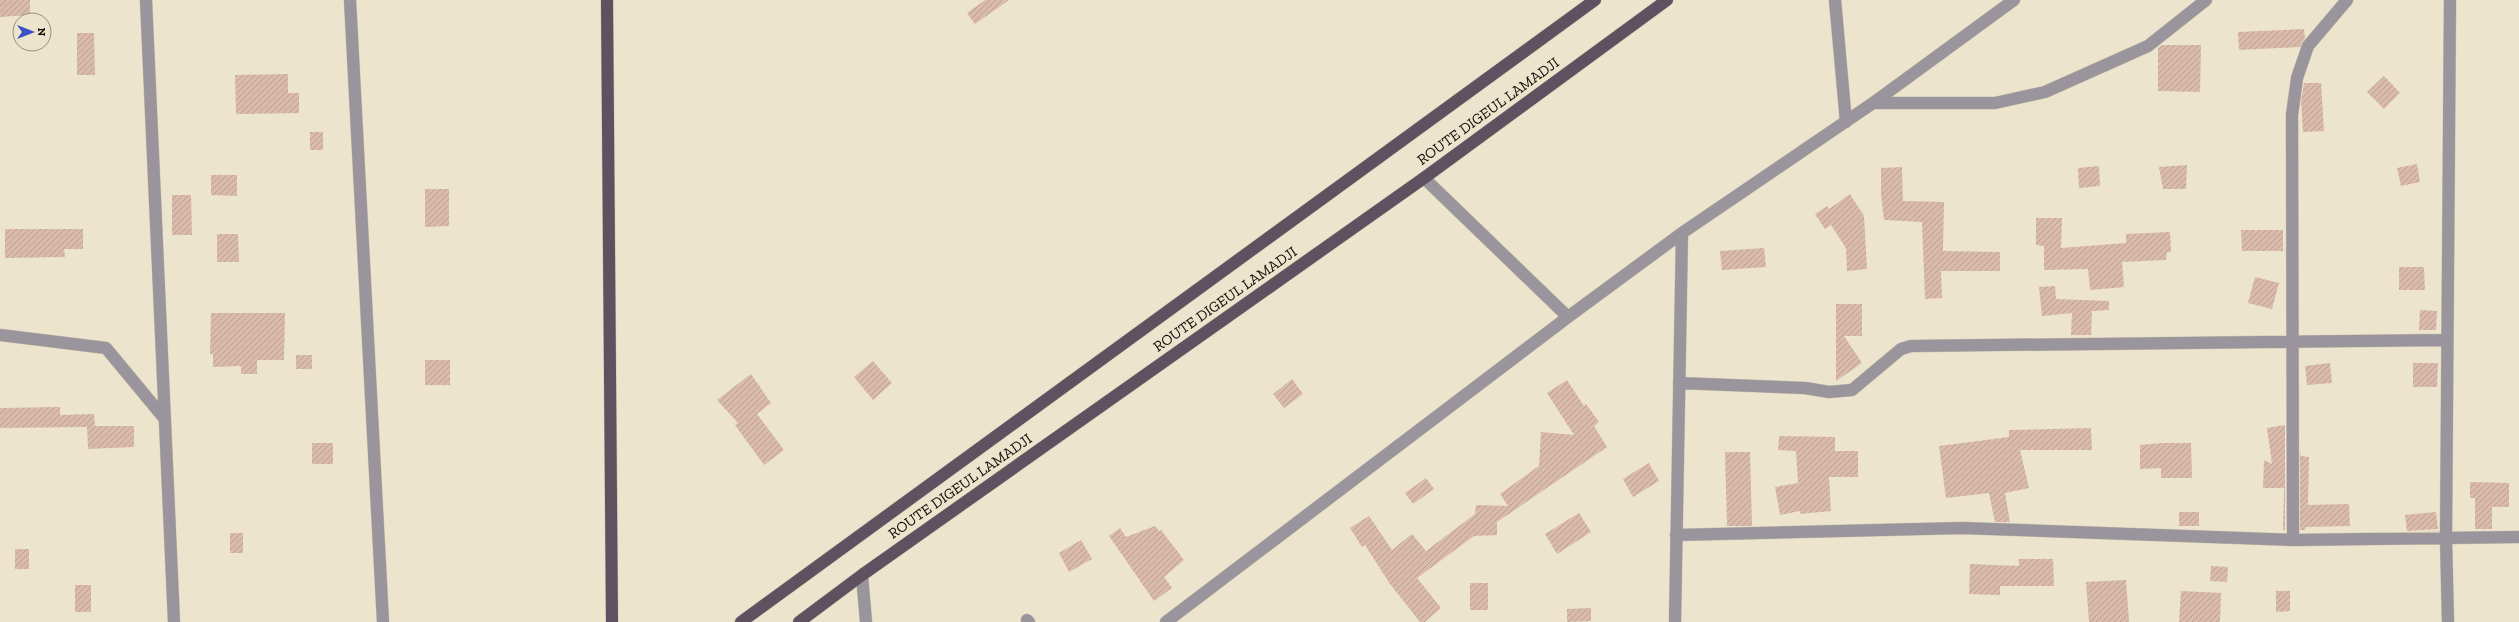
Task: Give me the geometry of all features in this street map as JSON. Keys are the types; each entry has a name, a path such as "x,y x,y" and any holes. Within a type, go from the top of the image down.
{"main road":[{"path":"607,0 612,622"},
{"name":"ROUTE DIGEUL LAMADJI","path":"741,622 1595,0"},
{"name":"ROUTE DIGEUL LAMADJI","path":"799,622 862,575 1424,178 1667,0"}],"street":[{"path":"146,0 174,622"},
{"path":"350,0 383,622"},
{"path":"1835,0 1846,122"},
{"path":"1166,622 1568,317 1682,233 1846,122 2014,0"},
{"path":"1873,103 1995,103 2045,92 2148,46 2206,0"},
{"path":"2293,540 2292,115 2297,78 2308,46 2347,0"},
{"path":"2448,622 2446,538 2450,0"},
{"path":"1424,178 1568,317"},
{"path":"1674,622 1682,233"},
{"path":"0,335 106,348 164,418"},
{"path":"1679,383 1805,388 1829,392 1852,390 1901,349 1911,346 2447,340"},
{"path":"1676,535 1962,528 2293,540 2519,537"},
{"path":"862,575 866,622"}],"building":[{"path":"0,0 30,0 30,12 12,12 12,16 0,17"},
{"path":"985,0 1009,0 975,24 967,13"},
{"path":"2304,29 2305,38 2300,47 2239,50 2238,32"},
{"path":"77,33 94,33 95,75 77,75"},
{"path":"2162,45 2201,45 2200,92 2158,91 2158,48"},
{"path":"288,74 288,93 299,93 299,113 236,114 235,75"},
{"path":"2384,76 2400,93 2384,109 2367,92"},
{"path":"2304,83 2321,83 2324,131 2303,132 2301,101"},
{"path":"310,132 323,132 323,150 310,150"},
{"path":"2417,164 2420,182 2401,186 2397,168"},
{"path":"2187,165 2186,189 2163,189 2159,167"},
{"path":"2099,166 2100,186 2079,188 2078,168"},
{"path":"1902,167 1903,201 1944,202 1943,251 2000,252 2000,271 1941,271 1942,298 1925,299 1922,222 1884,220 1881,195 1881,168"},
{"path":"211,175 237,175 237,196 211,195"},
{"path":"425,189 449,189 449,226 425,227"},
{"path":"1850,194 1864,216 1867,269 1847,271 1846,248 1831,225 1825,229 1815,214 1827,206 1829,209"},
{"path":"172,195 191,195 192,235 172,235"},
{"path":"2036,218 2062,218 2061,248 2126,243 2126,234 2170,232 2171,252 2167,252 2166,260 2122,262 2124,287 2090,290 2088,269 2044,270 2044,246 2036,245"},
{"path":"5,229 83,229 83,249 64,249 65,257 5,258"},
{"path":"2241,230 2283,230 2283,251 2242,251"},
{"path":"217,234 238,234 239,262 217,262"},
{"path":"1764,248 1766,267 1722,270 1720,251"},
{"path":"2399,267 2424,267 2425,290 2399,290"},
{"path":"2255,277 2279,283 2272,309 2248,303"},
{"path":"2055,286 2056,299 2109,301 2109,310 2092,311 2091,335 2071,335 2072,313 2042,316 2039,287"},
{"path":"1836,304 1862,304 1862,336 1844,336 1862,363 1836,381"},
{"path":"2420,310 2437,311 2436,330 2419,330"},
{"path":"211,313 285,313 284,360 257,360 257,374 241,374 241,366 213,367 213,354 210,354"},
{"path":"296,355 312,355 312,369 296,369"},
{"path":"425,360 450,360 450,385 425,385"},
{"path":"873,361 892,383 873,400 854,377"},
{"path":"2330,363 2332,383 2307,385 2305,366"},
{"path":"2413,363 2438,363 2437,387 2413,387"},
{"path":"751,374 771,403 757,414 784,450 764,465 735,425 738,423 717,400"},
{"path":"1292,379 1303,394 1284,408 1273,394"},
{"path":"1567,380 1584,406 1586,404 1599,422 1594,426 1607,447 1497,522 1497,535 1474,536 1417,578 1441,608 1425,622 1420,622 1390,584 1365,545 1362,547 1350,528 1369,516 1392,550 1412,534 1426,551 1475,514 1476,505 1508,506 1500,494 1539,466 1541,432 1574,435 1547,393"},
{"path":"60,407 60,415 94,414 95,426 134,426 134,447 88,449 87,427 0,428 0,408"},
{"path":"2285,425 2285,530 2283,530 2284,488 2263,488 2264,460 2272,464 2267,428"},
{"path":"2091,428 2092,450 2020,450 2029,488 2005,493 2010,522 1995,522 1989,493 1946,498 1939,446 2009,437 2009,430"},
{"path":"1779,436 1835,437 1835,451 1858,451 1858,477 1829,477 1831,511 1800,514 1800,511 1780,515 1775,487 1798,483 1796,451 1778,450"},
{"path":"312,443 333,443 333,464 312,464"},
{"path":"2191,443 2192,478 2161,478 2161,468 2140,469 2140,445"},
{"path":"1725,452 1750,452 1752,526 1727,526"},
{"path":"2300,452 2301,456 2309,457 2308,505 2349,504 2350,526 2305,527 2305,530 2300,530"},
{"path":"1649,463 1659,481 1633,497 1623,479"},
{"path":"1426,478 1434,489 1413,504 1405,493"},
{"path":"2470,482 2509,483 2509,507 2492,507 2492,529 2475,529 2475,498 2470,498"},
{"path":"2179,512 2199,512 2199,526 2179,526"},
{"path":"2436,512 2438,529 2407,531 2405,515"},
{"path":"1579,513 1591,532 1557,554 1545,534"},
{"path":"1155,526 1159,531 1161,530 1184,560 1164,577 1172,588 1154,601 1109,536 1120,528 1126,537"},
{"path":"230,533 243,533 243,553 230,553"},
{"path":"1081,540 1092,559 1069,572 1059,553"},
{"path":"15,549 29,549 29,569 15,569"},
{"path":"2019,559 2053,559 2054,586 2000,586 2000,595 1969,594 1970,564 2019,566"},
{"path":"2211,566 2228,567 2227,582 2210,581"},
{"path":"2126,580 2129,622 2089,622 2086,582"},
{"path":"1470,583 1488,583 1488,610 1470,610"},
{"path":"75,585 91,585 91,612 75,612"},
{"path":"2181,591 2221,593 2220,622 2179,622"},
{"path":"2276,591 2290,591 2290,611 2276,612"},
{"path":"1591,608 1591,621 1567,622 1567,609"}]}
